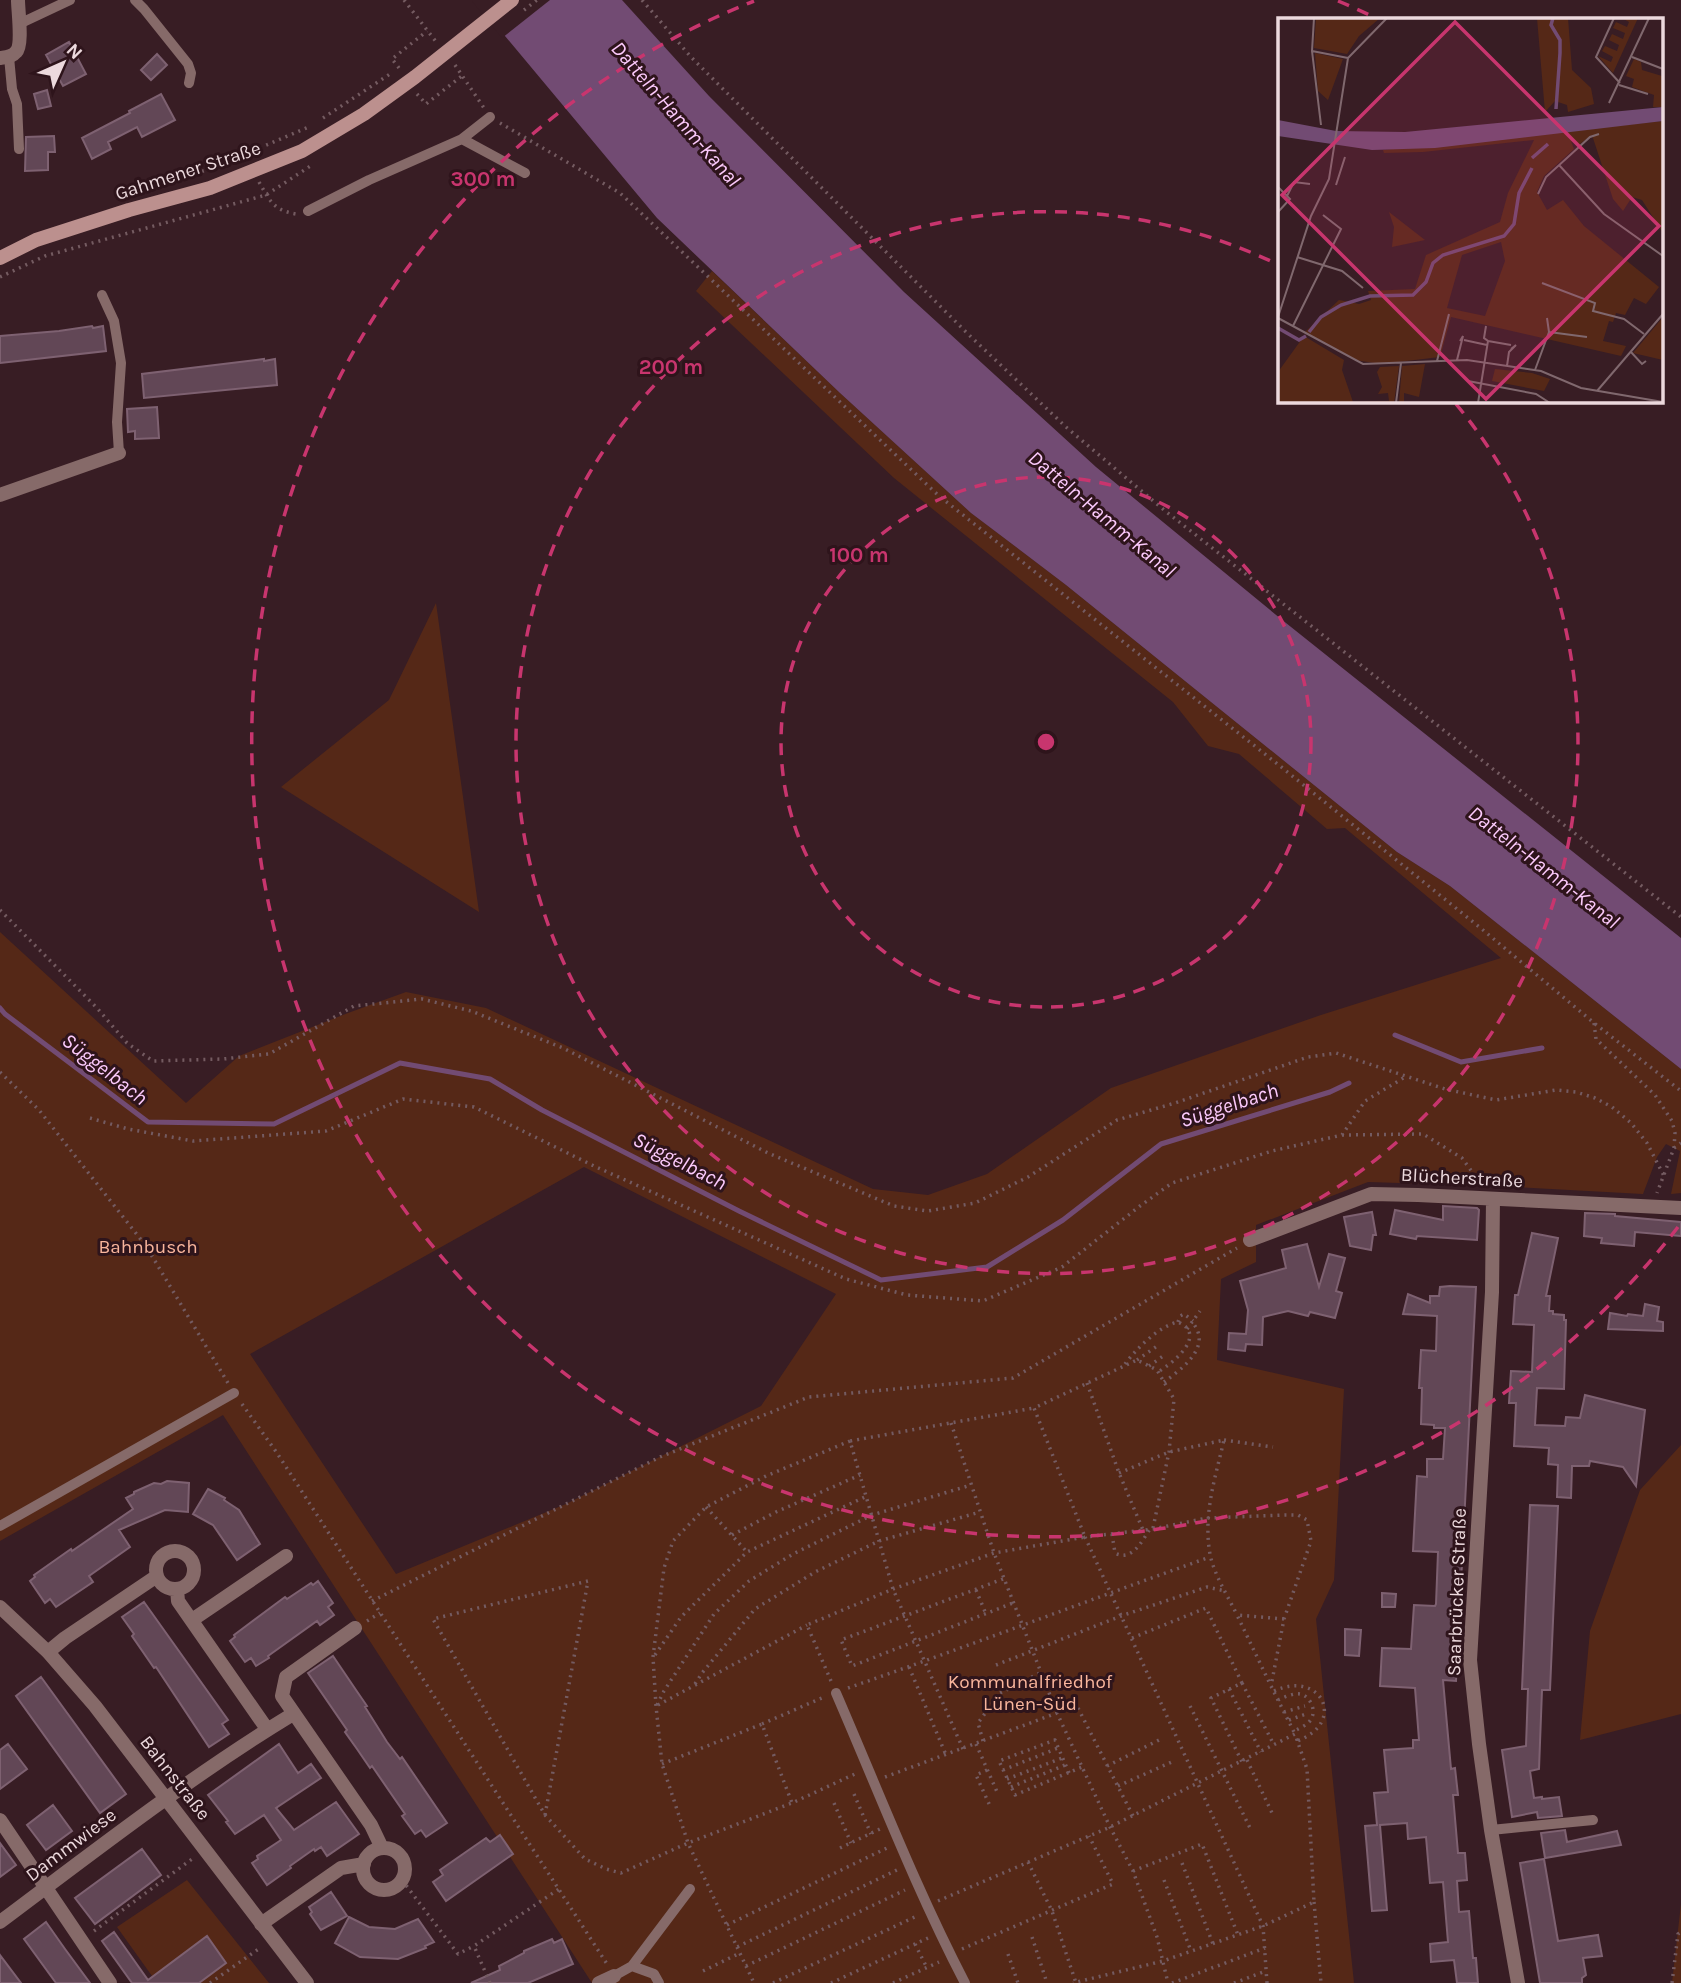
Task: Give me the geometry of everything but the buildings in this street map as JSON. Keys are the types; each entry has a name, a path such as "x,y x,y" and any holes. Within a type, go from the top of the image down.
{"main road":[{"name":"Gahmener Straße","path":"0,258 36,240 209,188 302,151 364,114 512,0"}],"street":[{"path":"5,57 18,51 20,46 18,0"},
{"path":"0,495 119,453"},
{"name":"Blücherstraße","path":"1250,1240 1371,1194 1681,1208"},
{"name":"Saarbrücker Straße","path":"1493,1199 1492,1292 1470,1660 1491,1830 1518,1983"},
{"path":"176,1550 190,1557 194,1565 191,1581 185,1587 177,1589 164,1586 157,1576 158,1561 162,1555 176,1550"},
{"path":"192,1620 286,1556"},
{"path":"48,1652 157,1576"},
{"path":"177,1589 178,1601 267,1729"},
{"name":"Bahnstraße","path":"0,1607 48,1652 95,1706 307,1983"},
{"path":"355,1628 286,1677 282,1696 371,1825 382,1848"},
{"name":"Dammwiese","path":"0,1922 166,1799 293,1714"},
{"path":"0,1820 110,1983"},
{"path":"382,1848 399,1854 404,1862 402,1880 388,1889 373,1886 363,1872 370,1853 382,1848"},
{"path":"261,1924 341,1868 364,1864"},
{"path":"598,1983 614,1976"}],"lane":[{"path":"19,24 70,0"},
{"path":"135,0 188,64 191,73 189,83"},
{"path":"5,57 17,104 19,149"},
{"path":"309,211 369,180 461,139 490,117"},
{"path":"461,139 525,173"},
{"path":"102,295 114,321 121,363 117,422 119,453"},
{"path":"0,1525 234,1393"},
{"path":"836,1692 917,1884 965,1983"},
{"path":"1491,1830 1593,1820"},
{"path":"614,1976 632,1966 690,1889"},
{"path":"632,1966 654,1974 659,1983"}],"path":[{"path":"404,0 442,56 463,75 490,117 620,193 939,496 1280,766 1681,1091"},
{"path":"642,0 691,57 1066,427 1164,510 1681,917"},
{"path":"399,68 392,58 427,31"},
{"path":"323,118 404,64"},
{"path":"417,94 426,104 463,75"},
{"path":"232,160 312,125"},
{"path":"171,181 220,166"},
{"path":"253,172 273,206 296,214 309,211"},
{"path":"0,909 97,1008 127,1043 153,1061 223,1059 269,1054 354,1006 422,999 471,1011 563,1048 768,1153 894,1206 928,1211 975,1202 1028,1177 1117,1120 1308,1057 1336,1054 1445,1089 1496,1100 1556,1090 1595,1098 1612,1107 1631,1123 1647,1143 1664,1176"},
{"path":"1594,1023 1596,1039 1655,1094 1667,1111 1675,1133 1674,1148 1652,1206"},
{"path":"0,1072 39,1110 146,1246 234,1393 277,1453 614,1976"},
{"path":"1342,1136 1365,1101 1405,1077"},
{"path":"90,1118 128,1129 193,1141 326,1131 403,1098 474,1107 594,1166 846,1279 907,1295 983,1301 1062,1267 1172,1183 1272,1151 1342,1136 1423,1135 1462,1158 1493,1199"},
{"path":"1674,1148 1681,1143"},
{"path":"372,1601 660,1457 809,1396 1013,1378 1250,1240"},
{"path":"1187,1329 1200,1311"},
{"path":"1164,1381 1195,1355 1200,1340 1198,1328 1193,1321 1184,1314 1180,1315 1178,1322"},
{"path":"1125,1366 1145,1342 1165,1328 1178,1322 1185,1325 1189,1344 1180,1357 1158,1372"},
{"path":"754,1983 688,1843 662,1764 653,1657 664,1568 673,1541 706,1507 766,1476 850,1441 1034,1408 1137,1360 1160,1345"},
{"path":"1149,1366 1166,1354"},
{"path":"1112,1534 1115,1553 1127,1556 1152,1529 1169,1452 1174,1399 1158,1372 1137,1360"},
{"path":"1087,1383 1119,1473 1143,1530"},
{"path":"1034,1408 1085,1537 1264,1926 1267,1983"},
{"path":"951,1423 1003,1579 1057,1713 1133,1871 1170,1983 1265,1948"},
{"path":"1119,1473 1169,1452 1224,1440 1273,1447"},
{"path":"1224,1440 1207,1518 1210,1557 1295,1732 1307,1769 1321,1983"},
{"path":"850,1441 893,1589 963,1749"},
{"path":"732,1535 776,1512 860,1475"},
{"path":"656,1706 714,1614 750,1581 793,1554 872,1515 971,1485"},
{"path":"653,1657 681,1617 747,1552 867,1496"},
{"path":"706,1507 747,1552"},
{"path":"695,1684 755,1609 815,1572 879,1541 979,1512"},
{"path":"656,1706 807,1625 893,1589 994,1553 1207,1518 1298,1515 1307,1520 1311,1541 1284,1619 1272,1689"},
{"path":"662,1764 836,1692 1210,1557"},
{"path":"1003,1579 841,1640 852,1666 1013,1603"},
{"path":"545,1815 588,1581 433,1619 545,1815 585,1859 606,1869 621,1872 792,1803 869,1768"},
{"path":"996,1665 1121,1616 1208,1587 1225,1591"},
{"path":"976,1589 986,1614"},
{"path":"1132,1638 1206,1608 1274,1745"},
{"path":"1237,1615 1284,1619"},
{"path":"807,1625 836,1692"},
{"path":"909,1667 946,1755"},
{"path":"983,1741 978,1723 1000,1693 1040,1673"},
{"path":"1242,1683 1211,1698 1273,1815"},
{"path":"1272,1689 1305,1686 1315,1690 1321,1699 1324,1716 1321,1726 1312,1735 1297,1741"},
{"path":"1229,1689 1261,1752"},
{"path":"773,1983 1028,1861 1110,1828 1261,1752 1311,1721 1313,1709 1308,1698 1302,1694 1278,1700"},
{"path":"1190,1706 1251,1830"},
{"path":"1284,1712 1305,1706"},
{"path":"1078,1708 1133,1816"},
{"path":"875,1780 1057,1713"},
{"path":"1289,1720 1306,1714"},
{"path":"762,1724 792,1803"},
{"path":"1107,1766 1161,1739"},
{"path":"1069,1773 1055,1740 999,1761 1015,1795 1082,1768"},
{"path":"976,1744 998,1794"},
{"path":"1003,1770 1058,1748"},
{"path":"1007,1779 1062,1758"},
{"path":"1118,1786 1174,1761"},
{"path":"1011,1787 1065,1765"},
{"path":"987,1770 976,1775 990,1806"},
{"path":"854,1794 871,1834"},
{"path":"834,1803 851,1843"},
{"path":"840,1848 891,1824"},
{"path":"893,1983 1113,1884 1089,1836"},
{"path":"727,1925 900,1842"},
{"path":"1133,1871 1202,1844 1238,1935"},
{"path":"81,1941 205,1850"},
{"path":"1028,1861 1052,1911 1075,1983 1163,1961 1264,1926 1314,1902"},
{"path":"1182,1863 1213,1944"},
{"path":"737,1947 909,1864"},
{"path":"402,1880 458,1954 559,1889"},
{"path":"1164,1880 1191,1951"},
{"path":"746,1966 917,1884"},
{"path":"831,1983 939,1932"},
{"path":"1672,1983 1678,1934 1681,1932"},
{"path":"1032,1937 1047,1983"},
{"path":"210,1983 273,1938"},
{"path":"915,1944 927,1968"},
{"path":"474,1946 489,1983"},
{"path":"703,1970 740,1953"},
{"path":"1008,1954 1018,1983"},
{"path":"1234,1983 1266,1971"},
{"path":"905,1978 908,1983"}],"green space":[{"path":"712,271 971,513 1066,585 1397,852 1450,886 1681,1069 1681,1193 1671,1194 1680,1151 1666,1144 1657,1157 1643,1194 1368,1182 1256,1225 1256,1262 1221,1279 1217,1360 1344,1389 1334,1580 1316,1619 1354,1983 592,1983 223,1415 0,1541 0,932 186,1103 239,1056 406,992 486,1008 873,1189 928,1195 987,1174 1111,1088 1321,1015 1501,958 1345,828 1327,829 1239,754 1208,746 1173,702 894,478 696,291","holes":["584,1167 836,1294 761,1406 566,1504 396,1574 250,1354"]},
{"path":"436,603 479,912 281,787 389,700"},
{"path":"1681,1445 1681,1714 1580,1740 1590,1631 1640,1490"},
{"path":"187,1880 269,1983 157,1983 117,1927"},
{"path":"1681,1904 1681,1983 1672,1983"}],"water":[{"name":"Datteln-Hamm-Kanal","path":"475,0 622,0 709,96 904,292 1096,467 1281,619 1681,938 1681,1069 1450,886 1397,852 1066,585 971,513 840,393 657,218"}],"pier":[{"path":"473,0 550,0 502,38"}],"waterway":[{"name":"Süggelbach","path":"0,1008 148,1122 274,1124 400,1063 490,1079 542,1110 881,1280 987,1267 1063,1220 1161,1144 1330,1092 1349,1083"},
{"name":"Süggelbach","path":"1395,1035 1461,1062 1542,1048"}],"park label":[{"name":"Bahnbusch","path":"148,1247"},
{"name":"Kommunalfriedhof Lünen-Süd","path":"1030,1693"}]}
